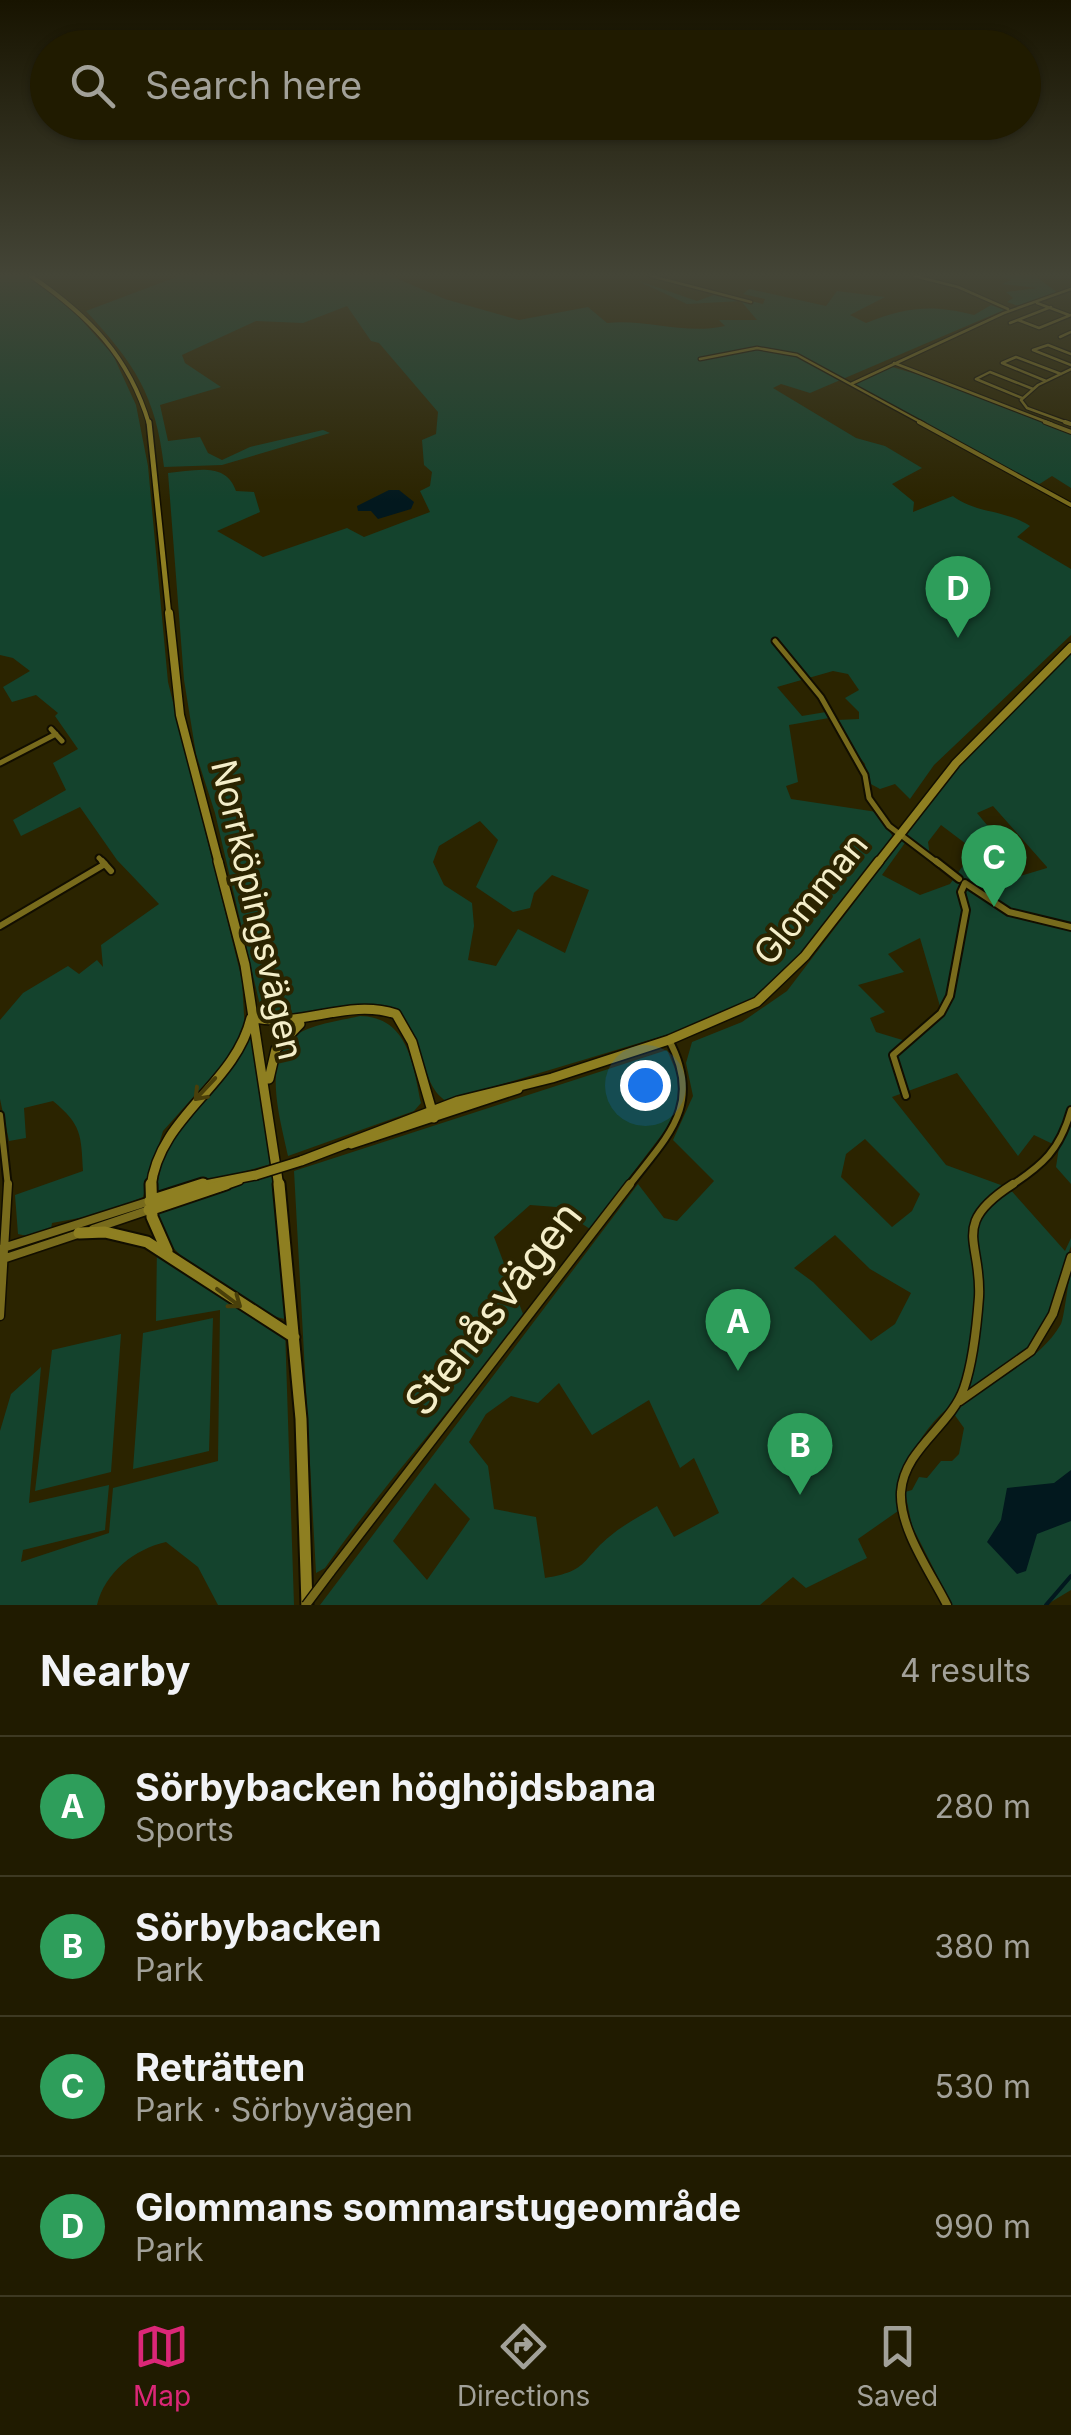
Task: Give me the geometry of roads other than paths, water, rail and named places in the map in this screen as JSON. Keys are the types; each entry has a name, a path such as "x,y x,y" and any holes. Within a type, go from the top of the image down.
{"main road":[{"name":"Norrköpingsvägen","path":"116,351 128,368 146,412 156,461 180,714 234,914 268,1088 294,1337 307,1605"},
{"name":"Glomman","path":"150,1206 669,1040 740,1012 782,982 956,763 1071,647"},
{"path":"168,1251 152,1226 150,1206 162,1142 239,1050 253,1013 300,1024 364,1006 396,1014 412,1042 432,1114"},
{"path":"268,1088 276,1049 300,1024"},
{"path":"79,1233 129,1234 168,1251 234,1303 279,1323 294,1337"}],"street":[{"path":"700,359 753,351"},
{"path":"775,351 797,355 1071,505"},
{"path":"852,384 920,351"},
{"path":"1035,351 1071,367"},
{"path":"1046,381 1003,362 1018,358 1061,374"},
{"path":"894,363 1071,432"},
{"path":"1022,398 1071,367"},
{"path":"1022,398 974,378 989,372 1033,389"},
{"path":"1022,398 1024,406 1071,424"},
{"path":"1041,421 1049,416"},
{"path":"775,641 822,697 864,774 870,798 899,834 1009,912 1071,928"},
{"path":"0,763 54,732 62,741"},
{"path":"99,858 111,871"},
{"path":"0,926 105,864"},
{"path":"906,1096 894,1055 941,1013 950,996 966,910 962,881"},
{"name":"Stenåsvägen","path":"307,1605 676,1124 687,1096 687,1081 669,1040"},
{"path":"947,1605 907,1523 901,1494 912,1459 964,1390 979,1294 970,1234 975,1220 1000,1192 1046,1163 1062,1139 1071,1110"},
{"path":"0,1115 4,1197 0,1313"},
{"path":"3,1258 150,1206"},
{"path":"3,1247 150,1206"},
{"path":"954,1406 1020,1362 1032,1348 1058,1306 1071,1257"}],"water":[{"path":"389,490 399,490 414,502 411,509 378,519 371,511 358,511 357,506"},
{"path":"1071,1470 1071,1521 1037,1534 1026,1571 1017,1574 987,1542 1001,1520 1007,1488 1054,1483"}],"waterway":[{"path":"1046,1605 1071,1576"}],"place":[{"name":"Glommans sommarstugeområde","path":"958,638"},
{"name":"Reträtten","path":"994,907"},
{"name":"Sörbybacken höghöjdsbana","path":"738,1371"},
{"name":"Sörbybacken","path":"800,1495"}]}
